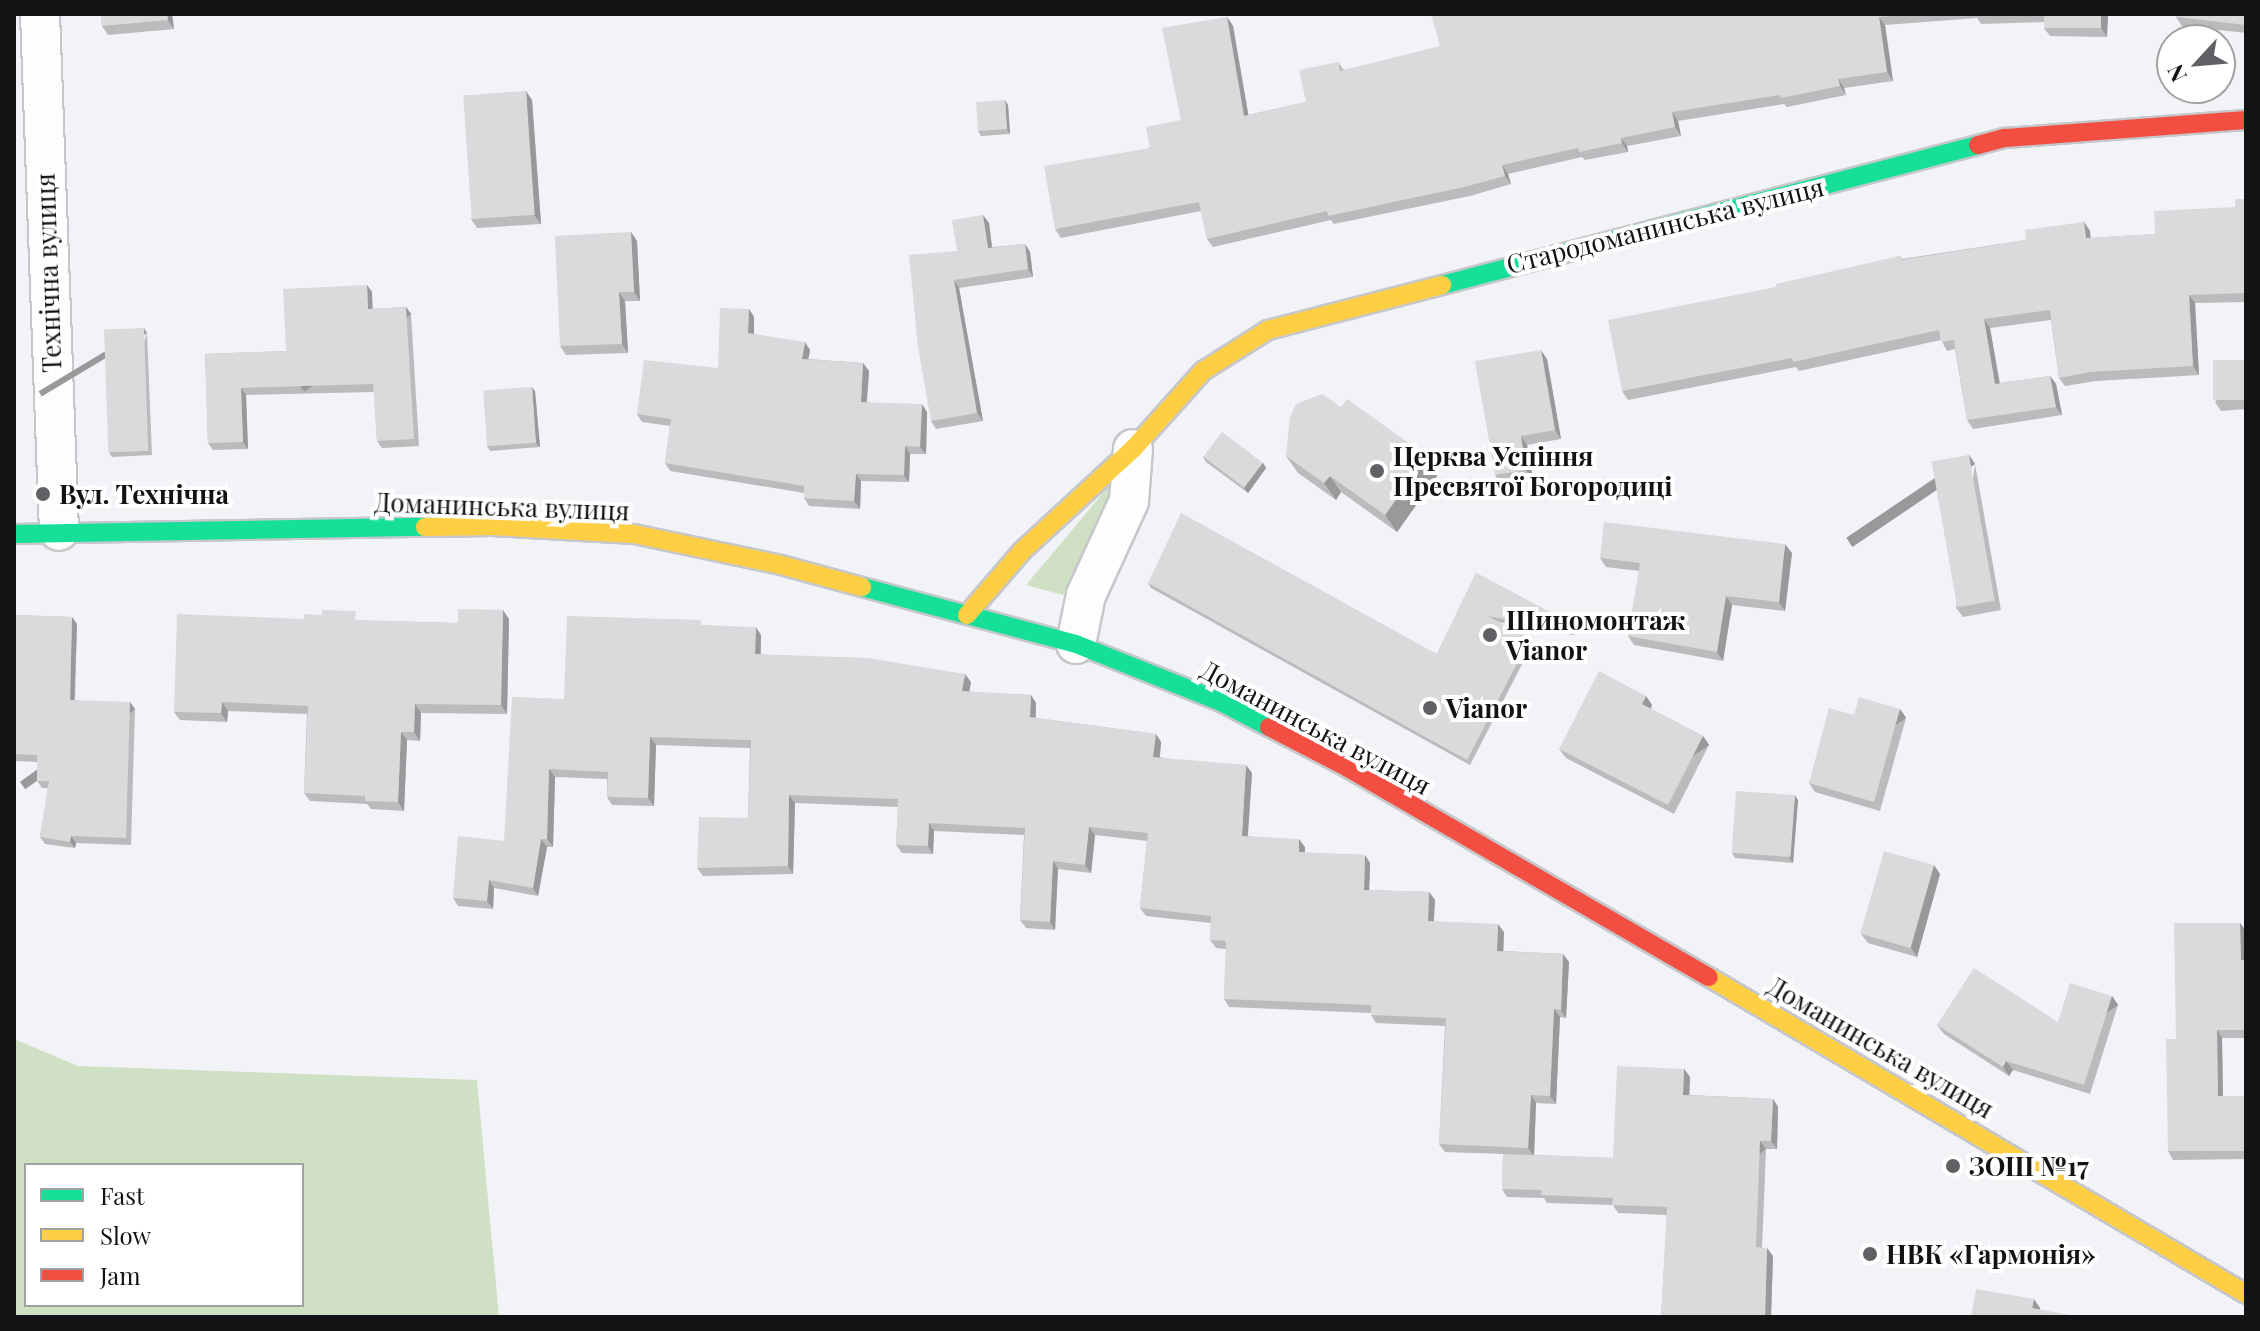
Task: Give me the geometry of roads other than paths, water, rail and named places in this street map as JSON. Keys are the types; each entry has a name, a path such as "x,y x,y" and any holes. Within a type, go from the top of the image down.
{"main road":[{"name":"Стародоманинська вулиця","path":"967,615 1022,551 1133,449 1203,371 1268,330 1300,319 2005,138 2246,120"},
{"name":"Доманинська вулиця","path":"14,534 59,531 570,528 634,534 781,565 1076,644 1221,702 1348,768 1877,1074 2246,1294"}],"street":[{"name":"Технічна вулиця","path":"40,14 59,531"},
{"path":"1076,644 1086,595 1129,501 1133,449"}],"place":[{"name":"Церква Успіння Пресвятої Богородиці","path":"1377,471"},
{"name":"Вул. Технічна","path":"43,494"},
{"name":"Шиномонтаж Vianor","path":"1490,635"},
{"name":"Vianor","path":"1430,708"},
{"name":"ЗОШ №17","path":"1953,1166"},
{"name":"НВК «Гармонія»","path":"1870,1254"}]}
